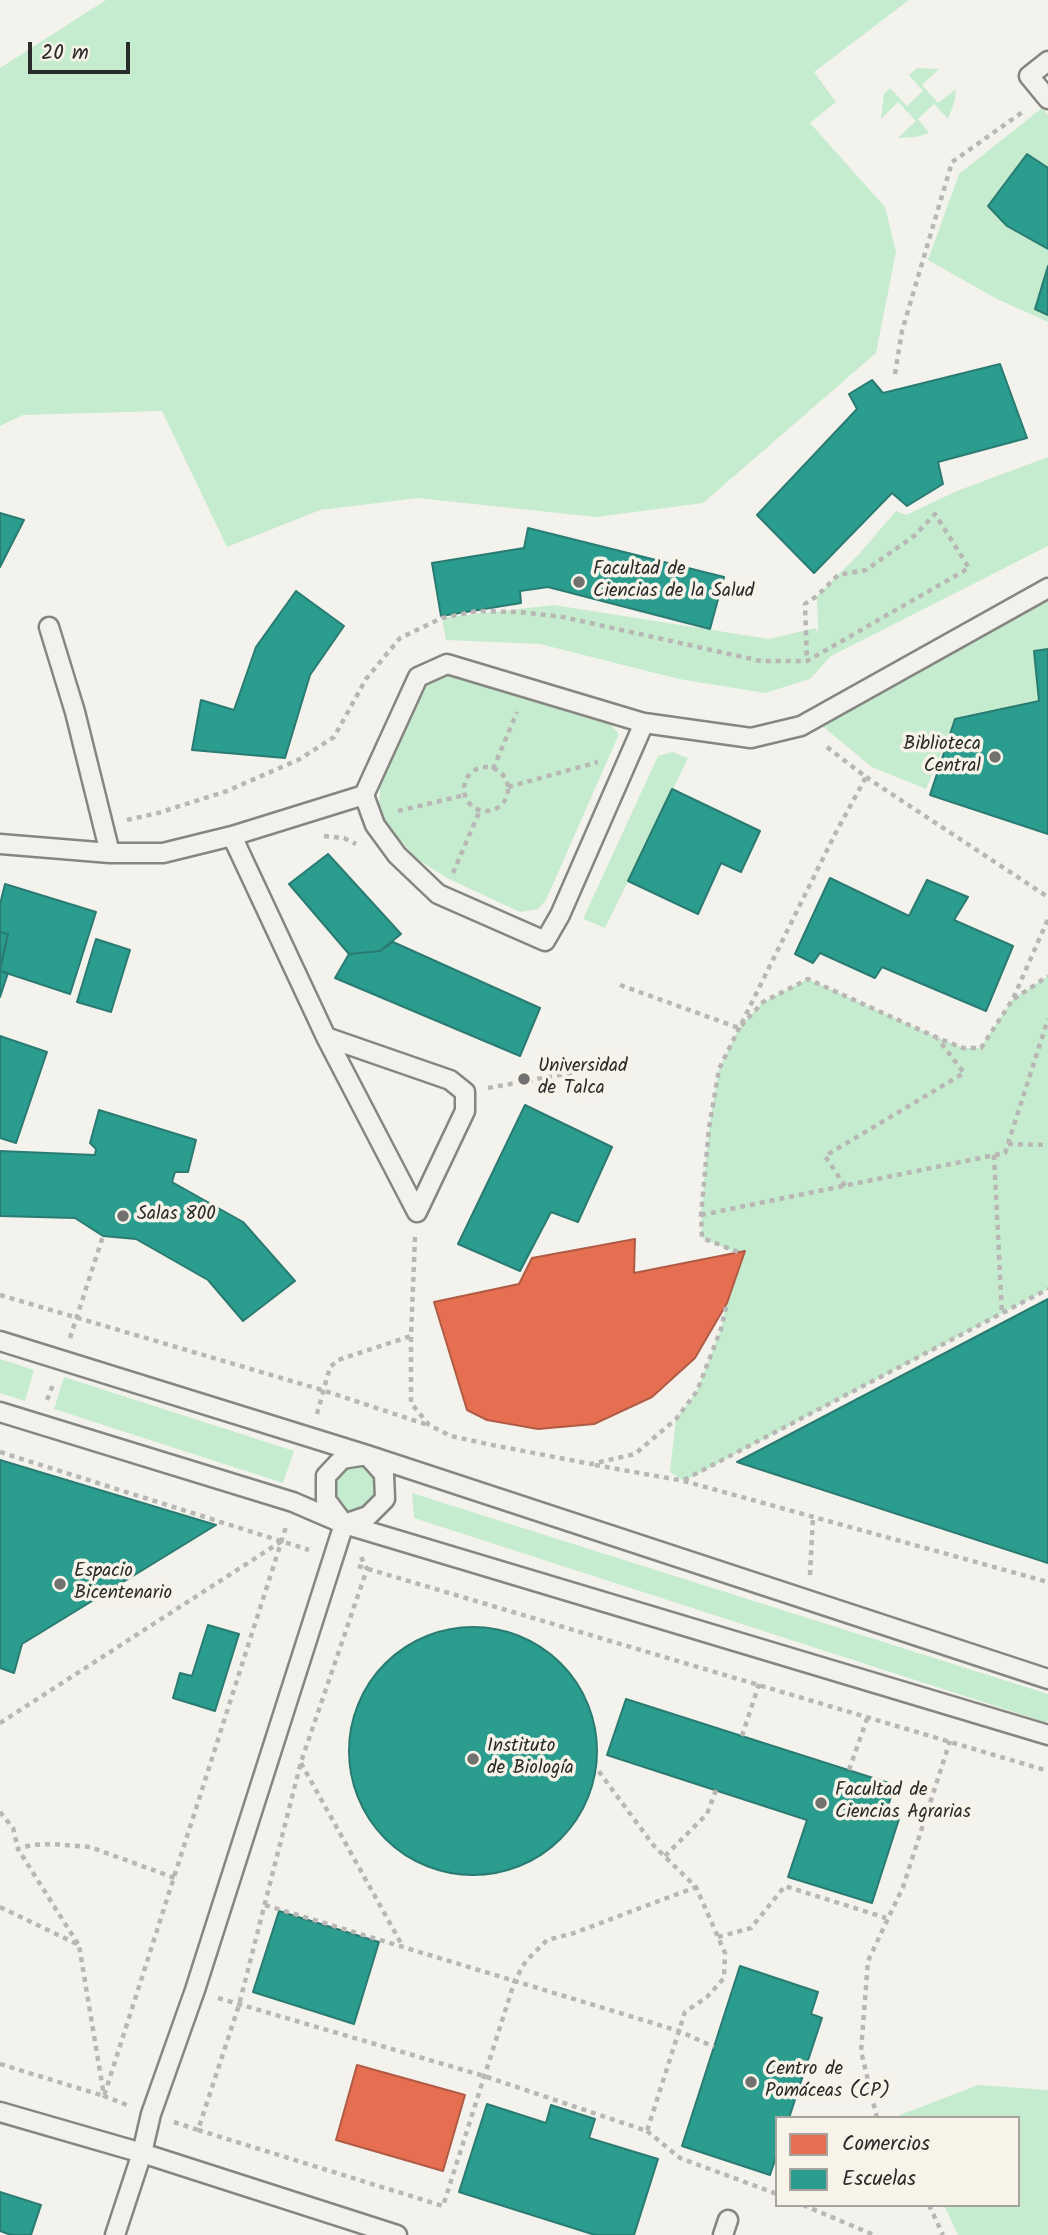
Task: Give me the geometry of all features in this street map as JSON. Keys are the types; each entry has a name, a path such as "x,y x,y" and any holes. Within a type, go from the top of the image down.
{"lane":[{"path":"1046,98 1029,76 1048,61"},
{"path":"644,723 560,915 545,941 438,894 397,855 375,825 364,794 418,677 447,664 644,723 751,738 801,726 972,628 1048,588"},
{"path":"49,627 75,712 110,853"},
{"path":"0,844 110,853 163,853 232,836 364,794"},
{"path":"232,836 326,1037 416,1212"},
{"path":"326,1037 450,1080 465,1092 466,1111 416,1212"},
{"path":"0,1340 367,1455 1048,1679"},
{"path":"0,1412 293,1502 344,1524 1048,1735"},
{"path":"344,1524 368,1516 385,1499 384,1474 367,1455"},
{"path":"344,1524 326,1500 326,1476 342,1459 367,1455"},
{"path":"116,2235 142,2153 151,2114 195,1990 344,1524"},
{"path":"0,2112 142,2153 397,2235"}],"path":[{"path":"895,374 902,331 952,162 1046,98"},
{"path":"935,514 969,568 807,661 805,604 838,575 866,570 914,536 935,514"},
{"path":"493,769 520,705"},
{"path":"801,726 866,777 1048,897"},
{"path":"508,787 602,761"},
{"path":"480,769 493,769 503,775 508,787 505,800 494,810 480,810 473,807 465,794 466,782 469,776 480,769"},
{"path":"738,1252 702,1238 701,1215 709,1128 719,1069 866,777"},
{"path":"386,814 465,794"},
{"path":"453,873 480,810"},
{"path":"739,1028 764,1002 808,979 938,1038 964,1048 981,1048 1013,999 1048,919"},
{"path":"1013,999 1048,976"},
{"path":"620,985 739,1028"},
{"path":"701,1215 1005,1153 1048,1019"},
{"path":"845,1185 825,1156 964,1073 938,1038"},
{"path":"465,1092 576,1072"},
{"path":"1008,1144 1048,1145"},
{"path":"994,1155 1002,1314"},
{"path":"416,1212 411,1403 429,1425"},
{"path":"38,1424 103,1236"},
{"path":"684,1481 1048,1289"},
{"path":"0,1295 322,1390 429,1425 451,1436 684,1481 1048,1582"},
{"path":"591,1464 635,1454 676,1419 697,1391 721,1329 727,1303"},
{"path":"0,1452 283,1540"},
{"path":"809,1601 813,1517"},
{"path":"198,2130 239,2005 301,1762 367,1569 344,1524"},
{"path":"0,1723 283,1540"},
{"path":"104,2096 283,1540"},
{"path":"367,1569 1048,1771"},
{"path":"742,1736 759,1684"},
{"path":"849,1770 868,1716"},
{"path":"877,2116 861,2051 868,1961 902,1887 950,1741"},
{"path":"301,1762 403,1947"},
{"path":"597,1769 665,1856 696,1887 725,1953 724,1978 707,1997 685,2012 648,2131"},
{"path":"665,1856 707,1814 716,1790"},
{"path":"0,1812 13,1828 18,1849 79,1945 104,2096"},
{"path":"18,1849 31,1845 53,1844 90,1847 175,1878"},
{"path":"718,1937 751,1927 785,1886 886,1918"},
{"path":"0,2064 104,2096 198,2130 443,2206 515,1980 526,1961 547,1941 696,1887"},
{"path":"265,1905 679,2031 714,2047"},
{"path":"0,1907 79,1945"},
{"path":"195,1990 484,2077 648,2131 680,2158 775,2193"},
{"path":"808,2207 874,2235"},
{"path":"930,2207 943,2235"}],"green space":[{"path":"106,0 909,0 814,72 836,102 810,123 885,207 896,252 876,353 703,503 596,517 418,498 320,510 227,547 162,411 23,415 0,426 0,68"},
{"path":"917,68 939,69 922,85 938,103 956,89 955,100 948,119 934,104 918,119 929,133 898,138 916,121 898,102 881,119 884,94 890,88 907,106 923,91 909,75"},
{"path":"1042,108 1048,115 1048,168 1027,154 988,206 1048,249 1048,266 1035,309 1048,315 1048,322 997,299 928,260 959,174"},
{"path":"1048,457 1048,546 831,656 810,679 765,693 679,679 540,644 446,640 442,618 554,605 769,639 815,628 818,632 817,596 860,553 896,511 906,515 957,491"},
{"path":"1048,601 1048,649 1034,651 1039,701 955,720 926,789 872,767 821,725"},
{"path":"447,675 611,725 619,734 546,900 538,909 520,912 447,878 417,859 387,826 379,810 380,786 427,684"},
{"path":"672,752 688,758 605,928 583,919 658,756"},
{"path":"1048,976 1048,1289 684,1481 670,1472 676,1419 697,1391 721,1329 737,1253 702,1238 701,1215 709,1128 719,1069 739,1028 763,1002 808,979 938,1038 963,1048 980,1048 1013,999"},
{"path":"0,1359 34,1370 25,1401 0,1393"},
{"path":"64,1377 294,1451 283,1483 54,1409"},
{"path":"359,1461 374,1469 380,1492 370,1507 355,1512 346,1510 334,1499 332,1476 337,1469"},
{"path":"412,1493 1048,1694 1048,1721 414,1518"},
{"path":"978,2085 1048,2090 1048,2235 958,2235 945,2207 1020,2207 1020,2116 900,2115"}],"building: Comercios":[{"path":"635,1239 634,1273 745,1251 727,1303 695,1358 652,1397 594,1424 538,1429 487,1420 467,1410 434,1302 519,1284 532,1258"},
{"path":"357,2065 465,2095 443,2171 336,2140"}],"building: Escuelas":[{"path":"1027,154 1048,168 1048,249 1007,226 988,206"},
{"path":"1048,266 1048,315 1035,309"},
{"path":"1000,364 1027,438 938,462 943,484 907,506 892,493 814,573 757,515 857,409 849,394 872,380 883,393"},
{"path":"0,513 24,520 0,567"},
{"name":"Facultad de Ciencias de la Salud","path":"528,528 724,577 710,629 548,587 520,591 521,603 441,616 432,563 524,548"},
{"path":"296,591 344,626 310,675 285,758 192,750 201,700 234,710 256,647"},
{"name":"Biblioteca Central","path":"1048,649 1048,834 930,795 955,719 1039,701 1034,651"},
{"path":"672,789 760,831 741,872 721,863 698,914 628,881"},
{"path":"328,854 401,934 380,951 349,954 289,884"},
{"path":"830,878 909,916 927,880 968,897 954,920 1013,946 986,1011 882,967 875,978 820,953 813,963 795,954"},
{"path":"5,884 96,912 70,994 0,971 8,934 0,932 0,904"},
{"path":"0,932 8,934 0,966"},
{"path":"96,939 130,950 111,1012 77,1002"},
{"path":"393,942 540,1008 520,1056 335,978 349,954 380,951"},
{"path":"0,971 8,973 0,997"},
{"path":"0,1036 47,1052 16,1143 0,1138"},
{"path":"525,1105 612,1147 578,1222 551,1212 520,1271 458,1244"},
{"name":"Salas 800","path":"99,1110 196,1140 188,1172 175,1172 172,1182 243,1222 295,1281 243,1321 208,1280 136,1239 103,1236 75,1218 0,1216 0,1151 95,1155 96,1149 90,1143"},
{"path":"1048,1299 1048,1563 737,1462"},
{"name":"Espacio Bicentenario","path":"0,1460 216,1525 22,1644 14,1673 0,1668"},
{"path":"208,1625 239,1634 215,1711 173,1698 180,1673 192,1676"},
{"name":"Instituto de Biología","path":"473,1627 520,1637 542,1648 561,1663 576,1682 587,1704 597,1751 587,1798 576,1820 561,1839 542,1854 520,1865 473,1875 426,1865 404,1854 385,1839 370,1820 359,1798 349,1751 359,1704 370,1682 385,1663 404,1648 426,1637"},
{"name":"Facultad de Ciencias Agrarias","path":"626,1699 895,1785 885,1815 899,1819 872,1903 788,1877 807,1820 607,1755"},
{"path":"279,1911 379,1942 354,2024 253,1992"},
{"name":"Centro de Pomáceas (CP)","path":"740,1966 818,1992 811,2014 822,2018 790,2116 775,2116 775,2160 770,2175 682,2146"},
{"path":"487,2104 546,2123 551,2105 595,2119 589,2138 658,2159 634,2235 595,2235 459,2192"},
{"path":"0,2192 41,2205 31,2235 11,2235 0,2231"}],"place":[{"name":"Facultad de Ciencias de la Salud","path":"579,582"},
{"name":"Biblioteca Central","path":"995,757"},
{"name":"Universidad de Talca","path":"524,1079"},
{"name":"Salas 800","path":"123,1216"},
{"name":"Espacio Bicentenario","path":"60,1584"},
{"name":"Instituto de Biología","path":"473,1759"},
{"name":"Facultad de Ciencias Agrarias","path":"821,1803"},
{"name":"Centro de Pomáceas (CP)","path":"751,2082"}]}
